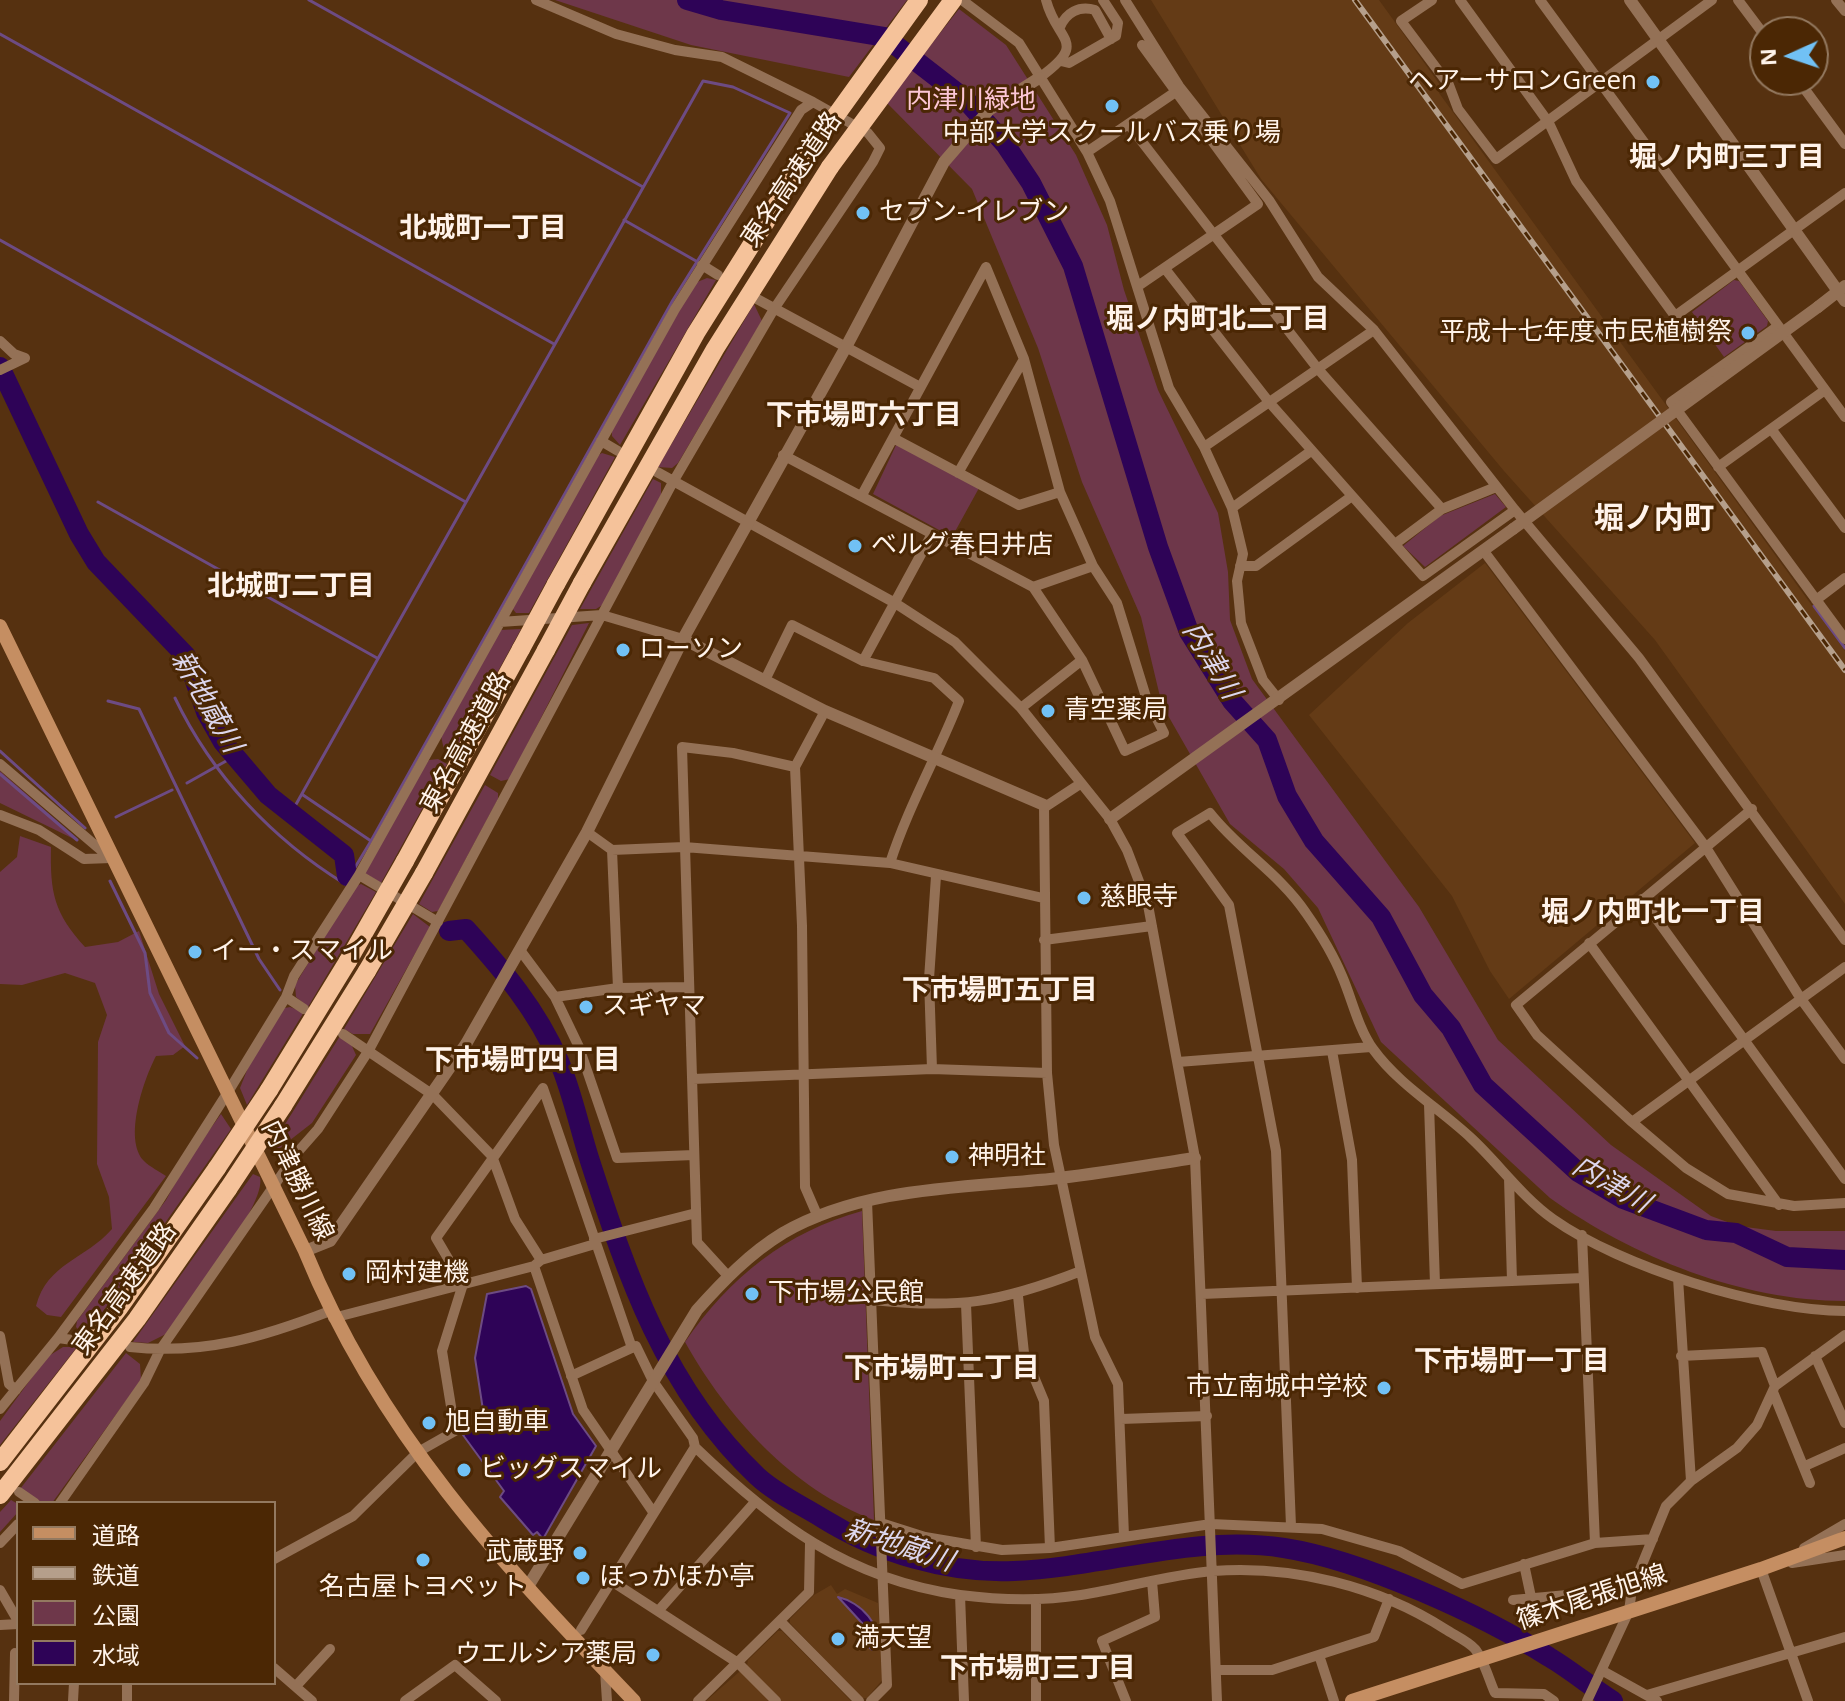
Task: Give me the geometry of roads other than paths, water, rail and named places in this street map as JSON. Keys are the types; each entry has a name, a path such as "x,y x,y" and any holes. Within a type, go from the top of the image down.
{"highway":[{"name":"東名高速道路","path":"0,1462 119,1308 269,1090 405,861 696,333 811,150 919,0"},
{"name":"東名高速道路","path":"9,1494 137,1319 283,1106 424,873 582,583 715,349 830,167 953,0"}],"main road":[{"name":"内津勝川線","path":"0,626 305,1251 332,1315 367,1379 454,1505 634,1701"},
{"name":"篠木尾張旭線","path":"1352,1701 1382,1697 1485,1659 1768,1567 1839,1540"}],"street":[{"path":"61,1501 144,1383 160,1350 273,1186 318,1129 369,1050 673,482 774,309 880,148 868,133 722,57 675,50 616,34 536,0"},
{"path":"962,0 1019,43 1087,152 1115,213 1169,388 1204,447 1232,508 1243,554 1237,581 1241,623 1263,680 1276,702"},
{"path":"305,1251 330,1241 433,1095 518,953 587,832 683,639 951,152 989,110 1061,61 1067,50 1060,27 1046,0"},
{"path":"1061,61 1069,63 1116,36 1118,23 1103,0"},
{"path":"1125,0 1179,86 1269,200 1318,277 1374,330 1496,487 1639,658 1845,940"},
{"path":"1432,0 1401,21 1449,85 1458,109 1496,159 1549,123 1712,0"},
{"path":"1460,0 1549,123 1576,181 1675,316 1845,193"},
{"path":"1540,0 1845,417"},
{"path":"1110,819 1276,702 1818,307 1843,293 1794,231 1630,0"},
{"path":"1836,0 1845,11"},
{"path":"1060,27 1073,11 1091,5 1111,39"},
{"path":"1138,286 1166,270 1258,204 1174,93 1142,45"},
{"path":"1087,152 1174,93"},
{"path":"1810,96 1845,144"},
{"path":"0,1409 58,1338 154,1208 228,1092 286,997 294,976 359,875 702,265 801,110 813,102"},
{"path":"1129,125 1318,369 1442,509"},
{"path":"702,265 718,275"},
{"path":"783,455 1033,587 1082,660 1125,751 1164,733 1146,697 1117,603 1093,566 1060,492 1024,359 986,267 862,495"},
{"path":"1166,270 1269,402 1423,576 1515,510"},
{"path":"757,299 920,387"},
{"path":"1778,326 1671,402 1845,639"},
{"path":"1204,447 1374,330"},
{"path":"0,341 14,354 25,358 0,370"},
{"path":"958,473 1024,359"},
{"path":"1718,467 1825,390"},
{"path":"1772,430 1845,528"},
{"path":"893,438 1019,505 1060,492"},
{"path":"601,441 618,451"},
{"path":"1232,508 1311,451"},
{"path":"657,472 895,603 955,642 1021,708 1110,819 1139,876 1152,926 1195,1158 1217,1701"},
{"path":"1395,544 1442,509 1496,487"},
{"path":"1240,566 1256,566 1352,496"},
{"path":"863,661 932,534"},
{"path":"1483,550 1705,846 1801,999 1845,1059"},
{"path":"1033,587 1093,566"},
{"path":"1816,600 1845,578"},
{"path":"500,622 602,615 683,639 825,711 1044,806"},
{"path":"765,680 792,625 863,661 934,678 959,701 936,758 907,812 890,863"},
{"path":"1021,708 1082,660"},
{"path":"818,1217 805,1187 800,857 795,767 825,711"},
{"path":"728,1276 697,1242 682,747 733,753 795,767"},
{"path":"0,764 111,858"},
{"path":"1044,806 1080,784"},
{"path":"1044,806 1047,1073 1054,1145 1095,1337 1118,1384 1124,1536"},
{"path":"1752,809 1516,1005 1537,1035 1632,1122 1686,1168 1728,1194 1779,1205 1845,1203"},
{"path":"1291,1526 1276,1151 1229,905 1177,833 1210,813 1229,837 1284,885 1305,911 1341,973 1371,1047 1396,1076 1470,1137 1552,1219 1678,1278 1786,1306 1845,1311"},
{"path":"0,815 39,830 84,859 111,858"},
{"path":"587,832 612,850 684,847 890,863 936,876 1043,898"},
{"path":"612,850 618,988"},
{"path":"359,875 438,922"},
{"path":"932,1069 929,979 936,876"},
{"path":"1642,899 1845,1179"},
{"path":"1044,940 1152,926"},
{"path":"1589,943 1779,1205"},
{"path":"518,953 555,997 579,1047 617,1158 694,1155"},
{"path":"1632,1122 1845,967"},
{"path":"555,997 618,988 688,987"},
{"path":"286,997 304,1009"},
{"path":"343,1034 433,1095 492,1156 515,1219 537,1263 583,1410 653,1512"},
{"path":"1178,1062 1371,1047"},
{"path":"1332,1051 1352,1160 1357,1288"},
{"path":"693,1079 932,1069 1047,1073"},
{"path":"276,1558 353,1516 418,1452 455,1431 442,1351 463,1284 436,1238 543,1088 632,1348"},
{"path":"1429,1104 1435,1284"},
{"path":"527,1588 697,1310 728,1276 783,1234 818,1217 867,1201 1062,1178 1195,1158"},
{"path":"1509,1178 1512,1281"},
{"path":"867,1201 887,1685 871,1701"},
{"path":"130,1347 160,1350 265,1337 332,1315 537,1263 594,1241 696,1213"},
{"path":"1582,1235 1595,1543"},
{"path":"872,1300 928,1306 966,1304 1018,1296 1081,1271"},
{"path":"1202,1294 1583,1278"},
{"path":"1678,1278 1691,1481"},
{"path":"1018,1296 1024,1353 1044,1401 1050,1548"},
{"path":"966,1304 976,1547"},
{"path":"1587,1701 1629,1611 1632,1589 1666,1506 1691,1481 1737,1448 1757,1425 1774,1389 1845,1335"},
{"path":"0,1336 9,1384 16,1390"},
{"path":"58,1338 80,1341"},
{"path":"571,1376 636,1346 693,1438 695,1447 754,1503 810,1543 883,1572 960,1595 1036,1599 1212,1568 1305,1576 1389,1599 1474,1648 1485,1659 1495,1693 1544,1694 1554,1701"},
{"path":"1681,1356 1762,1352 1810,1483"},
{"path":"1815,1356 1845,1423"},
{"path":"1121,1419 1207,1416"},
{"path":"581,1630 695,1447"},
{"path":"1805,1466 1845,1448"},
{"path":"9,1494 29,1501"},
{"path":"659,1610 754,1503"},
{"path":"1768,1567 1845,1524"},
{"path":"0,1543 16,1526"},
{"path":"882,1526 976,1547 1050,1548 1211,1527 1291,1526 1322,1529 1378,1544 1462,1584 1595,1543 1653,1539"},
{"path":"698,1701 809,1592 810,1543"},
{"path":"1768,1567 1845,1555"},
{"path":"1524,1564 1531,1597"},
{"path":"1768,1567 1791,1653 1808,1701"},
{"path":"1126,1701 1102,1641 1155,1617 1152,1581"},
{"path":"613,1582 738,1663 776,1701"},
{"path":"1513,1600 1632,1589"},
{"path":"0,1590 16,1619"},
{"path":"960,1595 964,1701"},
{"path":"1036,1599 1036,1701"},
{"path":"1216,1670 1272,1670 1374,1637 1389,1599"},
{"path":"780,1621 859,1701"},
{"path":"1647,1695 1845,1637"},
{"path":"296,1686 330,1649"},
{"path":"0,1653 16,1653 14,1700 0,1701"},
{"path":"1319,1655 1334,1701"},
{"path":"405,1701 455,1665 492,1700"},
{"path":"276,1670 312,1701"},
{"path":"605,1671 607,1701"},
{"path":"1601,1674 1657,1701"},
{"path":"418,1692 428,1701"}],"water":[{"path":"526,1286 531,1289 573,1414 596,1446 543,1539 537,1532 533,1535 500,1497 504,1491 463,1435 485,1423 475,1358 487,1294"},
{"path":"838,1597 855,1604 868,1616 876,1632 872,1650 866,1644 873,1635"}],"waterway":[{"path":"309,0 643,187"},
{"name":"内津川","path":"687,0 721,10 885,37 965,99 1005,144 1031,183 1073,266 1158,547 1189,632 1232,701 1267,740 1287,796 1314,841 1381,917 1423,995 1451,1028 1483,1085 1578,1172 1623,1199 1706,1230 1736,1233 1787,1257 1845,1260"},
{"path":"0,34 554,344"},
{"path":"290,815 703,81 733,87 790,113 673,300 371,841"},
{"path":"624,220 696,261"},
{"path":"0,240 464,501"},
{"name":"新地蔵川","path":"0,367 79,534 96,562 186,656 206,712 223,742 268,795 344,855 347,876"},
{"path":"98,502 377,658"},
{"path":"1814,606 1845,648"},
{"path":"175,698 207,753 246,803 293,847 345,884 371,841 303,795"},
{"path":"108,701 139,709 259,959 280,990"},
{"path":"0,751 85,828"},
{"path":"187,783 235,756"},
{"path":"0,774 77,840"},
{"path":"116,817 172,790"},
{"path":"110,881 145,953 150,993 169,1033 197,1058"},
{"name":"新地蔵川","path":"449,931 466,929 530,1008 564,1073 618,1245 673,1368 725,1442 757,1476 780,1493 844,1530 890,1551 964,1569 1014,1571 1048,1568 1216,1545 1284,1548 1315,1554 1385,1577 1457,1607 1557,1662 1613,1701"}],"railway":[{"path":"1355,0 1845,670"}],"place":[{"name":"ヘアーサロンGreen","path":"1653,82"},
{"name":"中部大学スクールバス乗り場","path":"1112,106"},
{"name":"セブン-イレブン","path":"863,213"},
{"name":"平成十七年度 市民植樹祭","path":"1748,333"},
{"name":"ベルグ春日井店","path":"855,546"},
{"name":"ローソン","path":"623,650"},
{"name":"青空薬局","path":"1048,711"},
{"name":"慈眼寺","path":"1084,898"},
{"name":"イー・スマイル","path":"195,952"},
{"name":"スギヤマ","path":"586,1007"},
{"name":"神明社","path":"952,1157"},
{"name":"岡村建機","path":"349,1274"},
{"name":"下市場公民館","path":"752,1294"},
{"name":"市立南城中学校","path":"1384,1388"},
{"name":"旭自動車","path":"429,1423"},
{"name":"ビッグスマイル","path":"464,1470"},
{"name":"武蔵野","path":"580,1553"},
{"name":"名古屋トヨペット","path":"423,1560"},
{"name":"ほっかほか亭","path":"583,1578"},
{"name":"満天望","path":"838,1639"},
{"name":"ウエルシア薬局","path":"653,1655"}],"district":[{"name":"堀ノ内町三丁目","path":"1727,158"},
{"name":"北城町一丁目","path":"483,229"},
{"name":"堀ノ内町北二丁目","path":"1218,320"},
{"name":"下市場町六丁目","path":"864,416"},
{"name":"堀ノ内町","path":"1654,519"},
{"name":"北城町二丁目","path":"291,587"},
{"name":"堀ノ内町北一丁目","path":"1653,913"},
{"name":"下市場町五丁目","path":"1000,991"},
{"name":"下市場町四丁目","path":"523,1061"},
{"name":"下市場町一丁目","path":"1512,1362"},
{"name":"下市場町二丁目","path":"942,1369"},
{"name":"下市場町三丁目","path":"1038,1669"}],"park label":[{"name":"内津川緑地","path":"971,101"}]}
